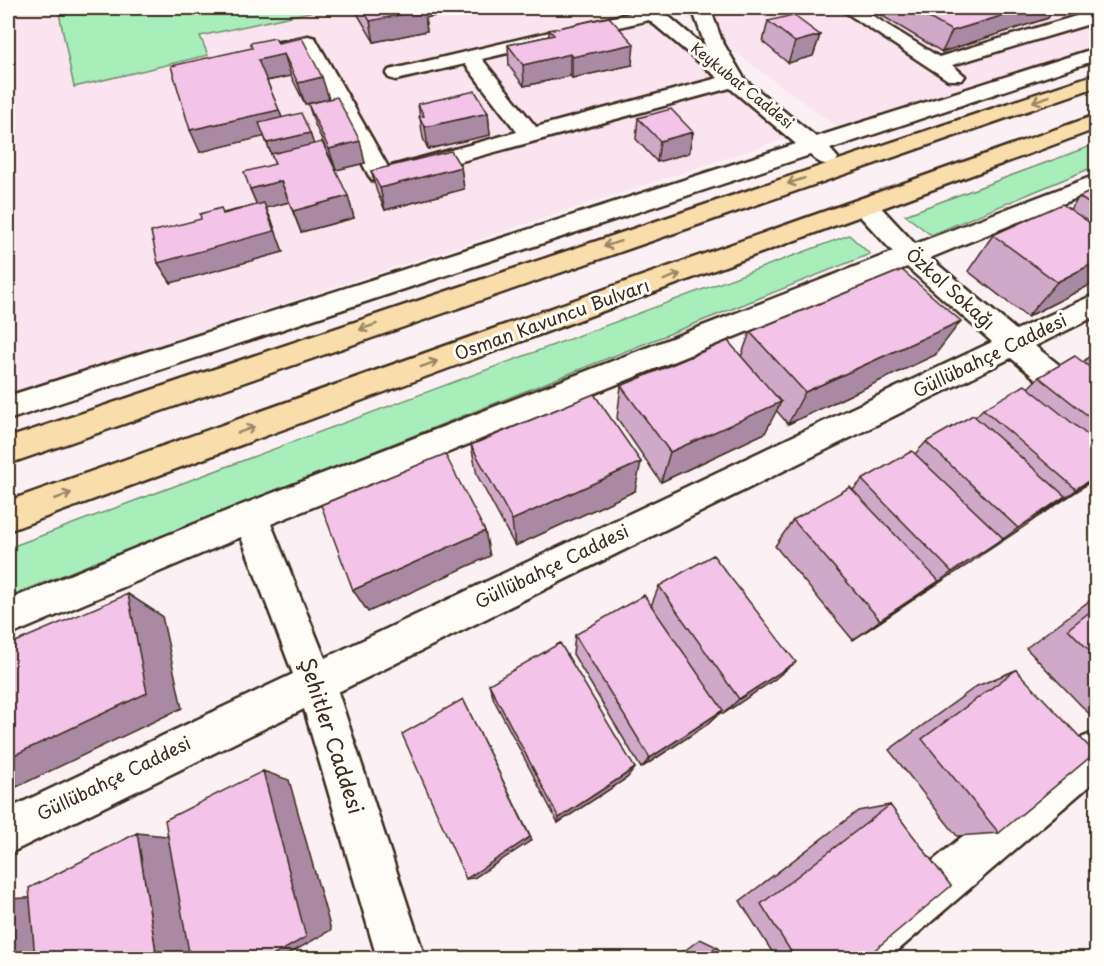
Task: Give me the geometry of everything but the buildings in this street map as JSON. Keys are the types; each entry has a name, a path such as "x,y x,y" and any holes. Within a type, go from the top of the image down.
{"highway":[{"path":"8,450 1096,80"},
{"name":"Osman Kavuncu Bulvarı","path":"8,516 1096,122"},
{"path":"837,167 866,207"}],"street":[{"path":"243,56 308,42 381,176 735,80 712,41 701,8"},
{"path":"848,8 979,92"},
{"path":"1075,8 1095,18"},
{"path":"396,74 650,10"},
{"name":"Keykubat Caddesi","path":"650,10 814,145 837,167"},
{"path":"936,64 1095,18"},
{"path":"8,408 1096,54"},
{"path":"470,56 531,135"},
{"path":"8,618 251,517 1096,182"},
{"name":"Özkol Sokağı","path":"866,207 911,256 1014,345 1096,411"},
{"name":"Güllübahçe Caddesi","path":"8,832 315,681 1096,304"},
{"name":"Şehitler Caddesi","path":"251,517 315,681 401,958"},
{"path":"853,958 1096,753"}],"shaded area":[{"path":"8,8 633,8 788,138 8,394"},
{"path":"674,8 1096,8 1096,58 855,140"}],"green space":[{"path":"58,8 328,8 200,36 208,55 74,87"},
{"path":"1096,144 1096,166 931,235 905,215"},
{"path":"849,235 870,254 8,597 8,548"}]}
